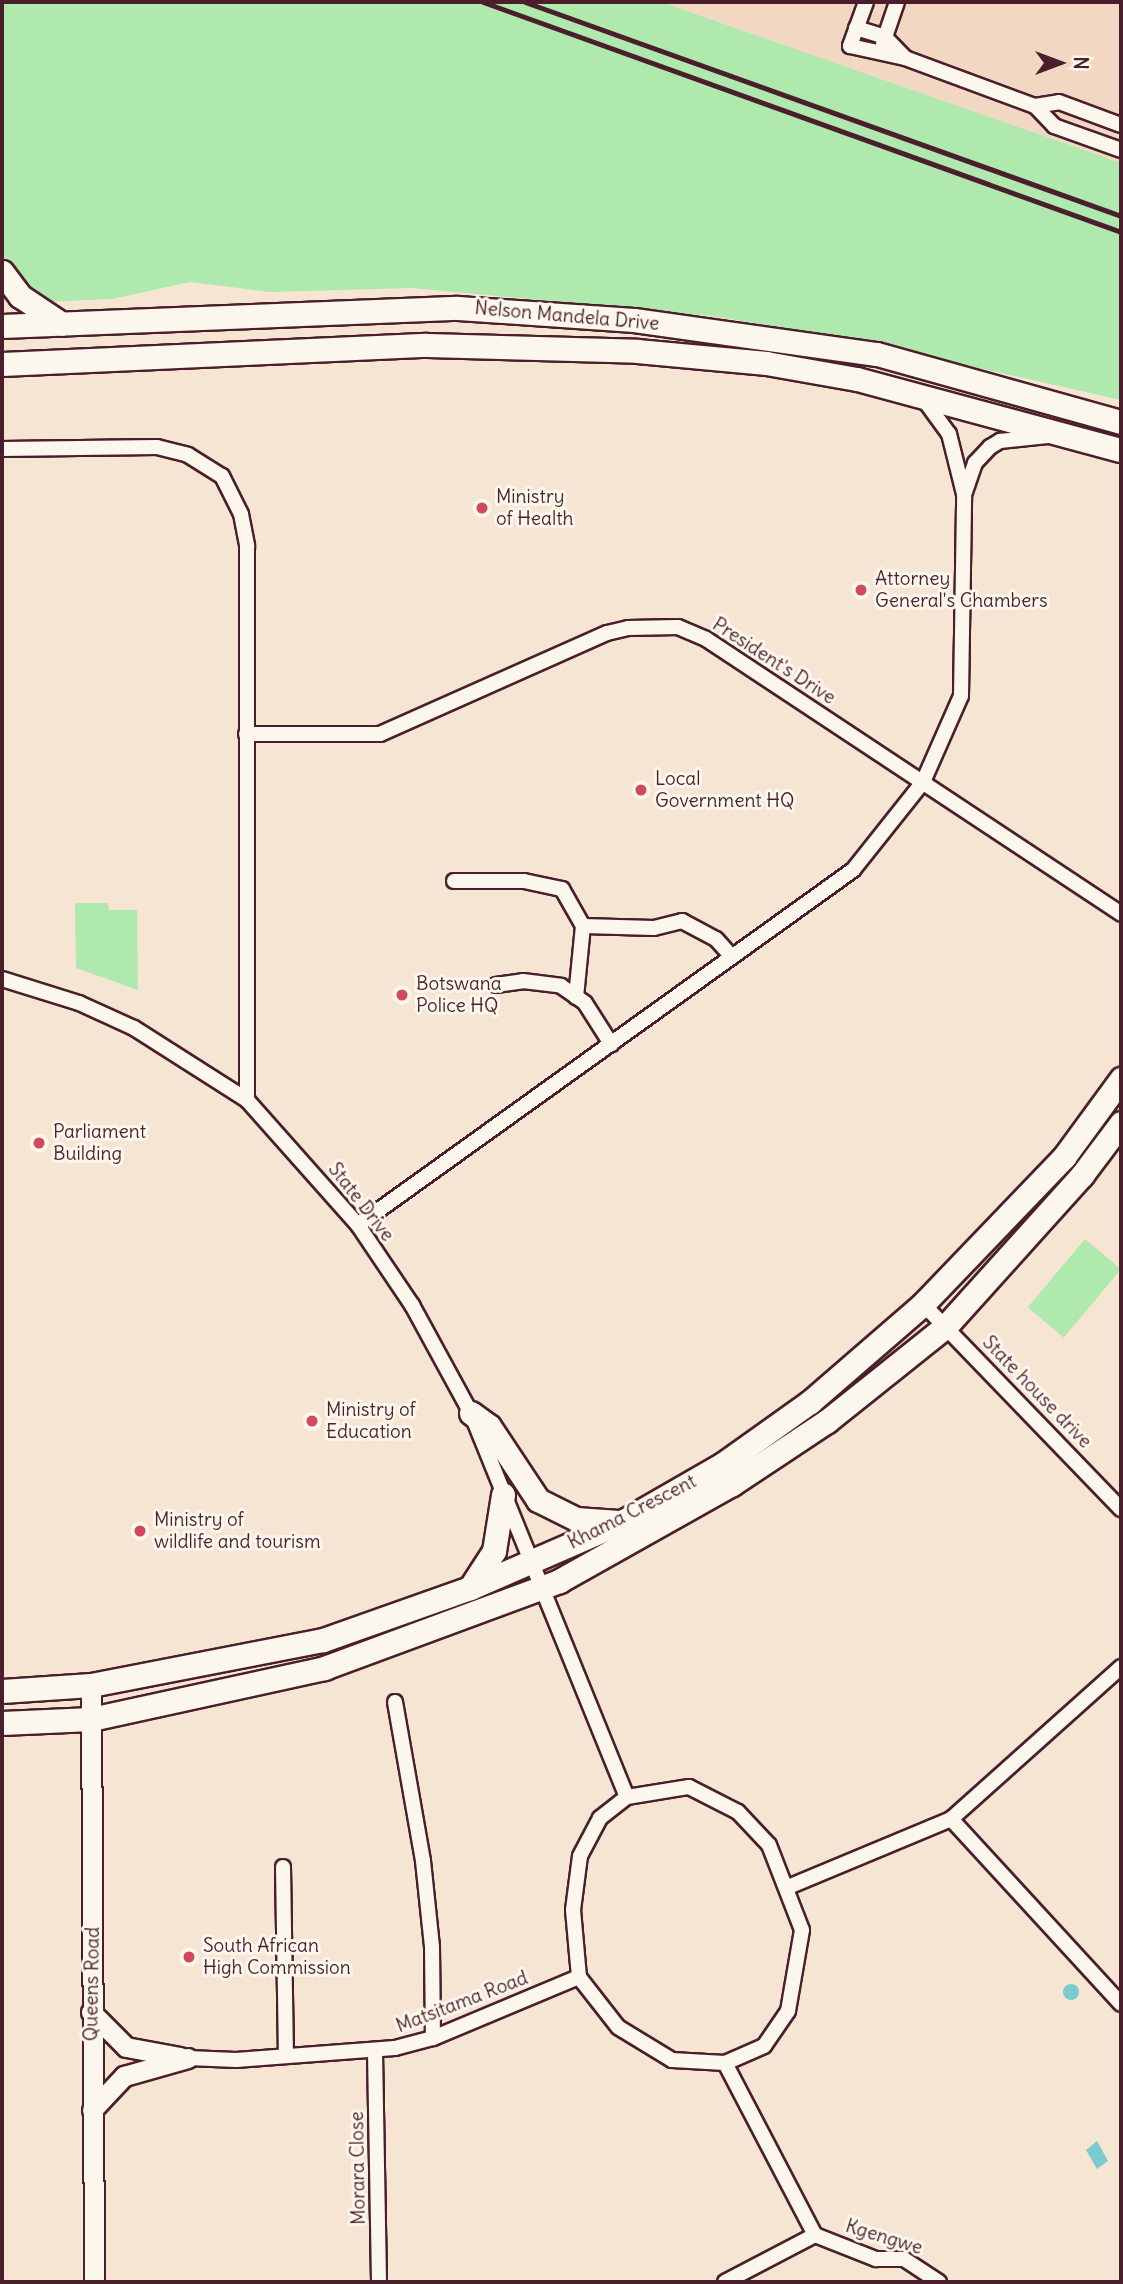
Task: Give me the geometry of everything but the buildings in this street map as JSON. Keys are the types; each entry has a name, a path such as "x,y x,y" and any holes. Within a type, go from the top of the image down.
{"main road":[{"path":"2,272 20,296 65,325"},
{"name":"Nelson Mandela Drive","path":"2,326 458,308 634,320 877,354 1121,422"},
{"name":"Nelson Mandela Drive","path":"2,364 497,345 637,351 766,363 916,394 1121,450"},
{"name":"Khama Crescent","path":"2,1691 90,1685 323,1640 470,1588 622,1522 723,1464 800,1410 923,1304 1064,1157 1121,1079"},
{"name":"Khama Crescent","path":"2,1723 91,1719 324,1668 545,1588 732,1484 827,1421 946,1326 1082,1175 1121,1123"},
{"path":"471,1413 489,1426 538,1500 576,1519 622,1522"},
{"path":"470,1588 494,1550 503,1494"},
{"name":"Queens Road","path":"90,1685 94,2282"},
{"path":"91,2012 126,2047 188,2058"},
{"path":"92,2110 124,2076 188,2058"}],"street":[{"path":"866,2 849,46 879,55 905,58 1035,106 1054,126 1121,150"},
{"path":"879,55 897,2"},
{"path":"856,28 885,37 905,58"},
{"path":"1035,106 1059,102 1121,125"},
{"path":"358,1225 853,870 923,782 961,696 964,494 949,434 933,407 916,394"},
{"path":"964,494 975,463 1000,441 1068,435"},
{"path":"2,449 157,447 188,455 222,475 241,514 247,546 247,1100"},
{"name":"President's Drive","path":"246,734 380,734 607,633 628,628 678,627 706,639 1121,914"},
{"path":"454,881 524,881 562,889 583,926 576,996"},
{"path":"583,926 654,928 682,921 716,939 732,957"},
{"name":"State Drive","path":"2,979 79,1003 134,1028 247,1100 358,1225 412,1305 471,1413 545,1588 627,1797"},
{"path":"496,985 523,981 561,986 576,996 611,1044"},
{"name":"State house drive","path":"923,1304 1121,1509"},
{"path":"788,1887 951,1819 1121,1667"},
{"path":"395,1702 426,1885 432,1947 433,2038"},
{"path":"689,1787 738,1812 769,1845 788,1887 802,1930 789,2011 764,2046 724,2063 673,2060 618,2027 579,1977 573,1910 580,1856 600,1818 627,1797 689,1787"},
{"path":"951,1819 1121,2004"},
{"path":"283,1867 286,2056"},
{"name":"Matsitama Road","path":"188,2058 374,2052 433,2038 579,1977"},
{"name":"Morara Close","path":"374,2052 379,2282"},
{"path":"724,2063 814,2235 725,2282"},
{"name":"Kgengwe","path":"814,2235 876,2259 904,2259 920,2266 939,2282"}],"shaded area":[{"path":"661,2 1121,2 1121,163 890,82"}],"green space":[{"path":"2,2 661,2 1121,163 1121,400 850,339 712,316 412,288 270,292 190,282 112,299 41,302 2,262"},
{"path":"75,903 108,903 109,910 137,910 138,990 76,968"},
{"path":"1085,1239 1121,1269 1064,1337 1028,1307"}],"water":[{"path":"1071,1984 1077,1986 1077,1998 1071,2000 1065,1998 1063,1992 1065,1986"},
{"path":"1097,2141 1108,2161 1097,2169 1086,2150"}],"railway":[{"path":"483,2 1121,232"},
{"path":"525,2 1121,216"}],"place":[{"name":"Ministry of Health","path":"482,508"},
{"name":"Attorney General's Chambers","path":"861,590"},
{"name":"Local Government HQ","path":"641,790"},
{"name":"Botswana Police HQ","path":"402,995"},
{"name":"Parliament Building","path":"39,1143"},
{"name":"Ministry of Education","path":"312,1421"},
{"name":"Ministry of wildlife and tourism","path":"140,1531"},
{"name":"South African High Commission","path":"189,1957"}]}
